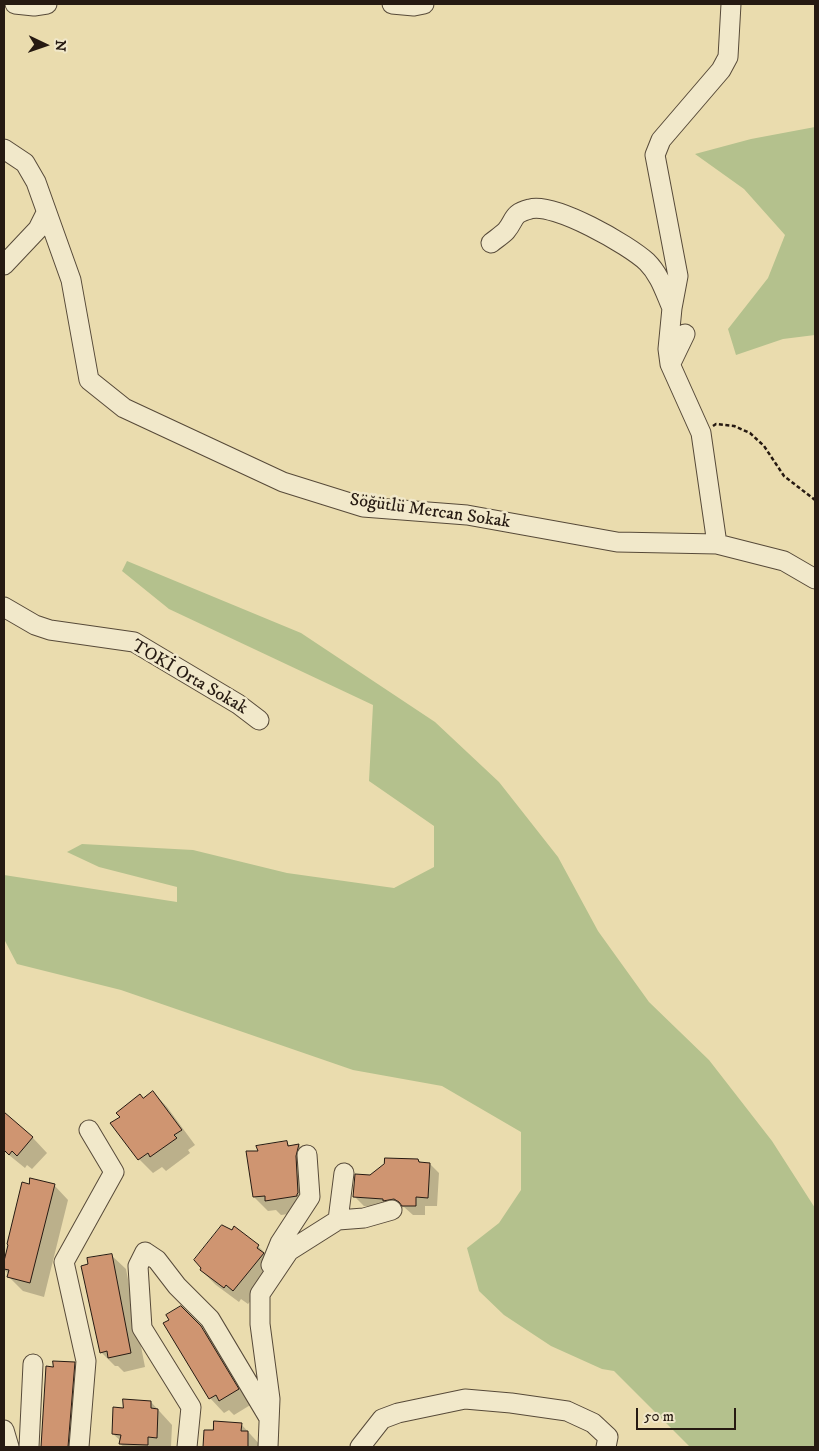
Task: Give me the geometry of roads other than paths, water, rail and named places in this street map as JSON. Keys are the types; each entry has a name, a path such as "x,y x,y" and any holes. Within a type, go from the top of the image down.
{"street":[{"path":"15,4 34,6 47,4"},
{"path":"392,4 414,6 424,4"},
{"path":"717,544 701,433 670,364 668,348 672,308 678,276 655,155 661,140 721,70 728,57 731,4"},
{"path":"4,149 25,163 36,182 46,213 38,229 4,265"},
{"path":"491,243 506,231 515,215 532,208 568,216 617,241 634,251 647,262 659,278 672,308"},
{"name":"Söğütlü Mercan Sokak","path":"46,213 71,280 89,380 124,408 283,482 363,507 467,514 617,542 717,544 784,562 815,579"},
{"path":"670,364 685,334"},
{"name":"TOKİ Orta Sokak","path":"4,607 34,625 50,630 134,642 238,704 259,720"},
{"path":"79,1447 86,1361 64,1262 114,1172 89,1130"},
{"path":"268,1447 270,1399 260,1324 260,1294 280,1243 310,1197 306,1155"},
{"path":"338,1220 344,1173"},
{"path":"260,1294 289,1251 338,1220 364,1218 392,1210"},
{"path":"187,1447 191,1407 142,1328 138,1266 145,1252 157,1260 177,1286 210,1320 269,1418"},
{"path":"29,1447 32,1364"},
{"path":"360,1447 382,1419 398,1413 465,1399 512,1402 567,1411 593,1423 608,1437 606,1447"},
{"path":"4,1430 9,1447"}]}
